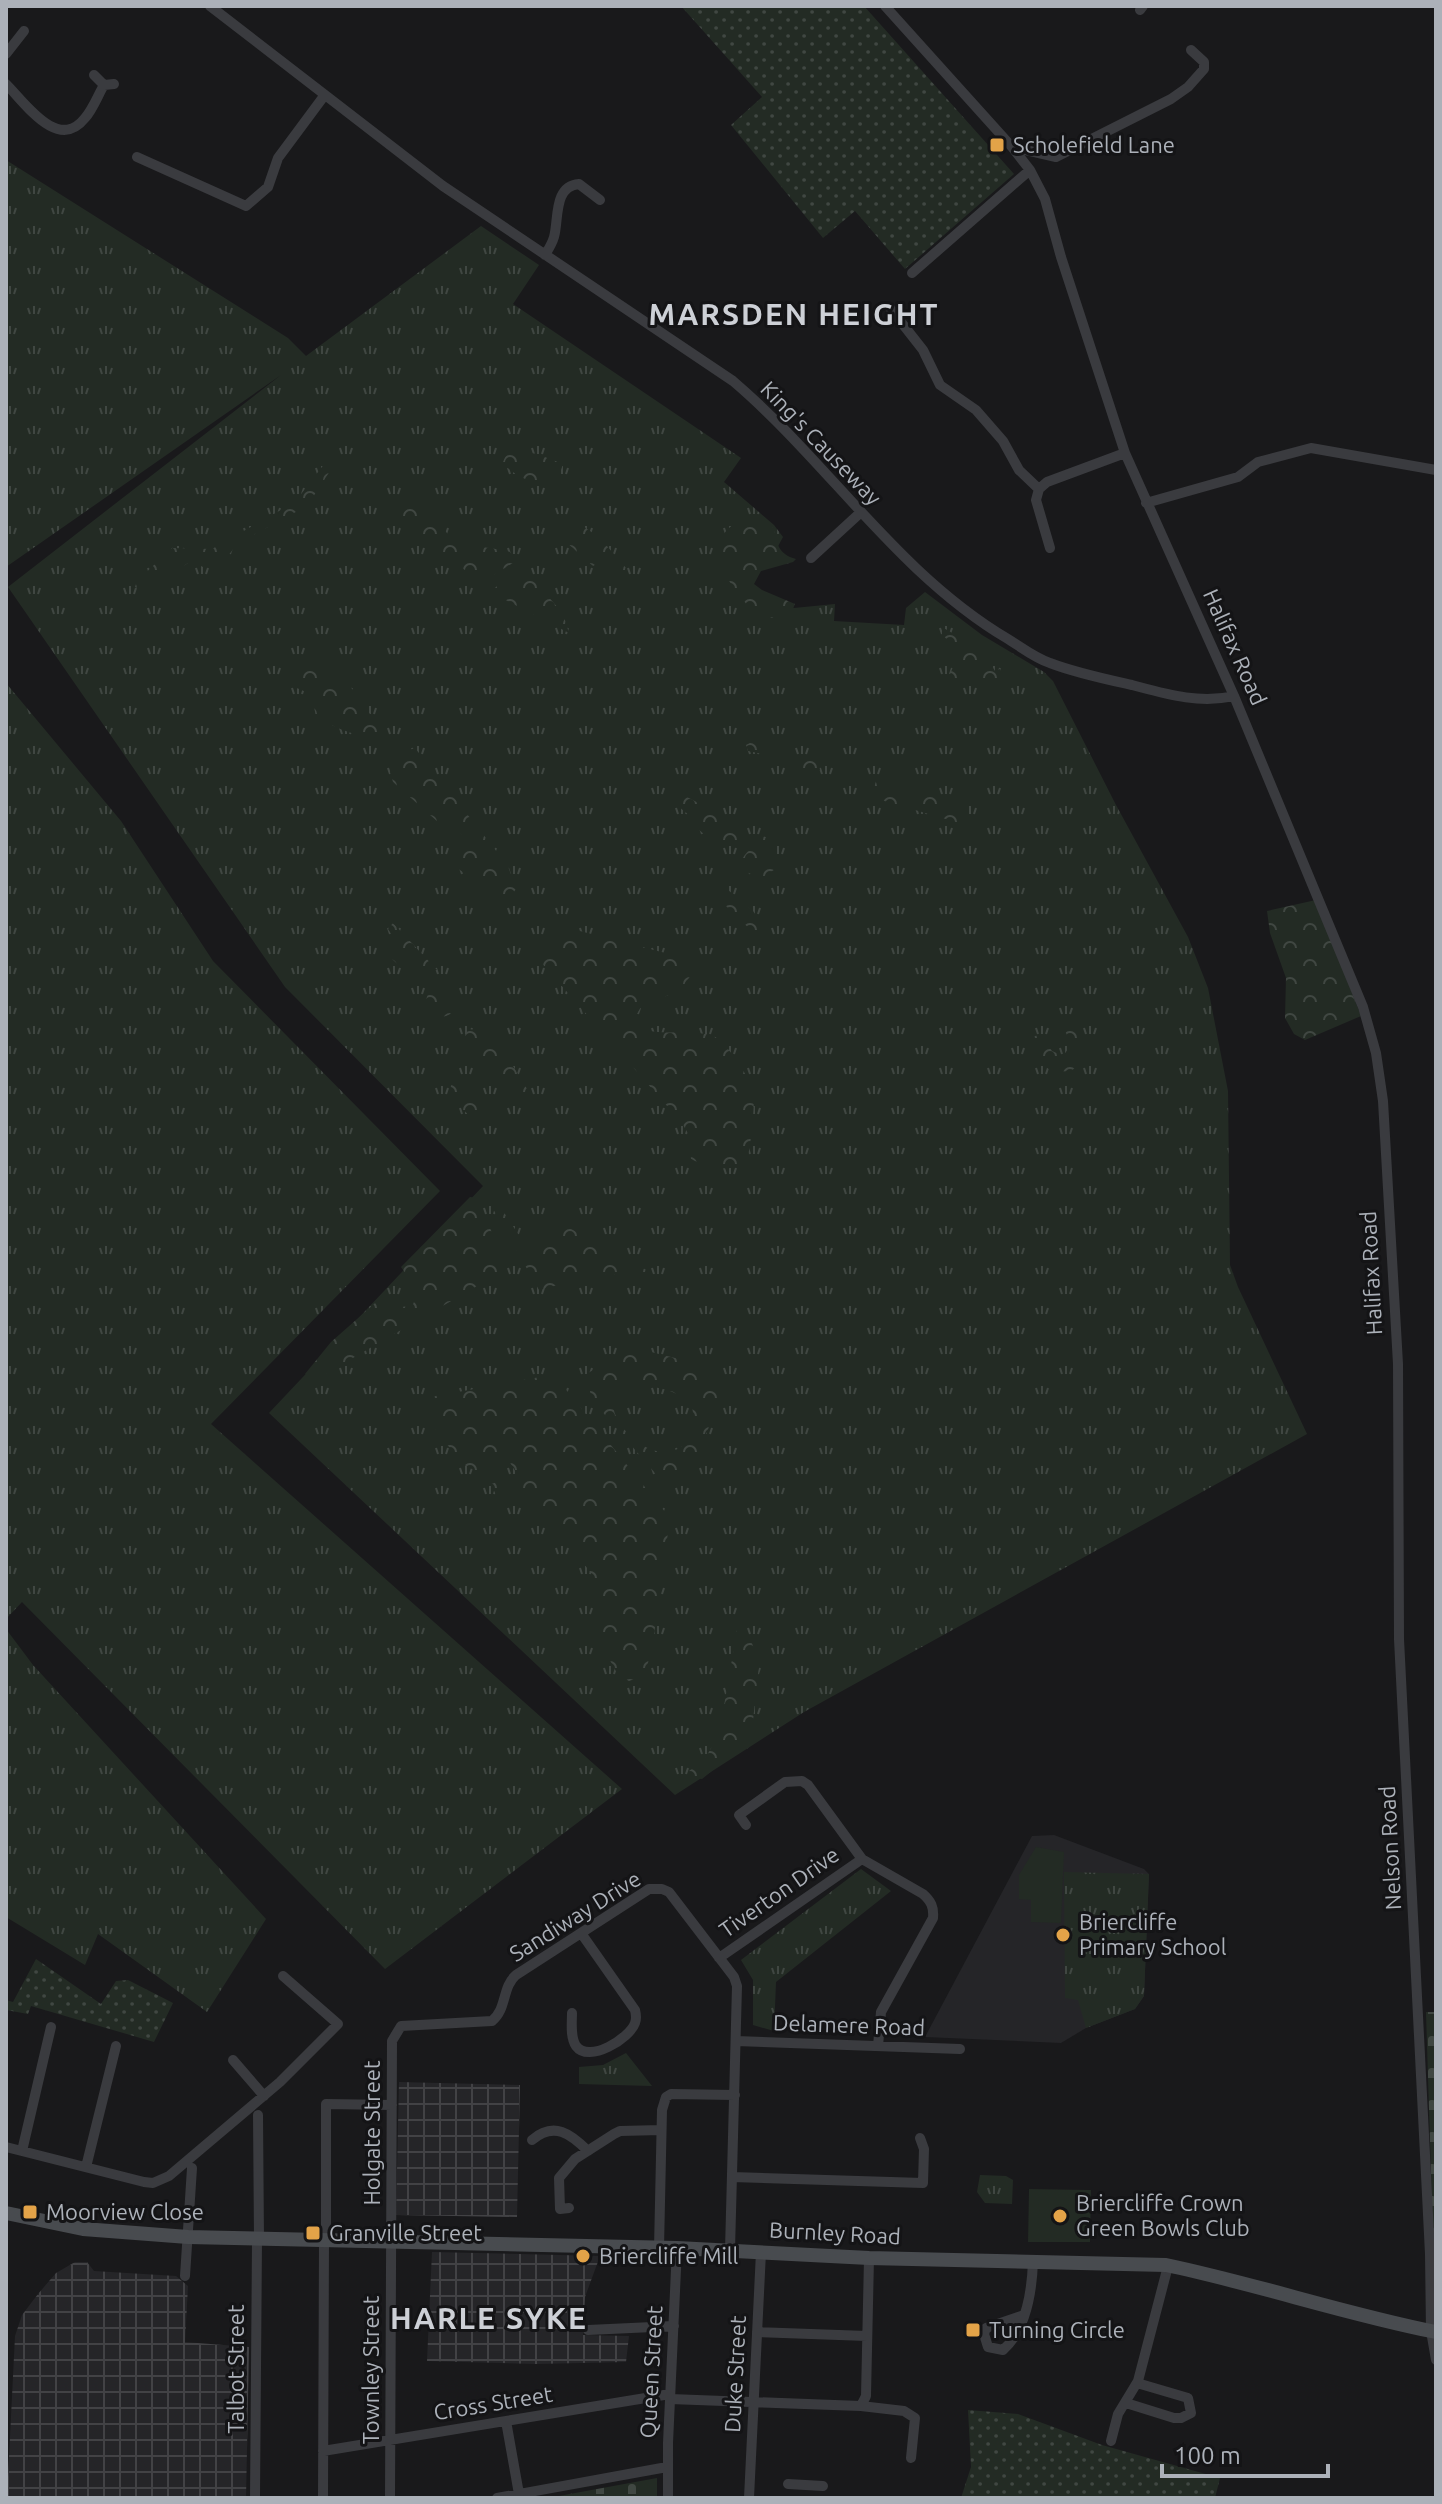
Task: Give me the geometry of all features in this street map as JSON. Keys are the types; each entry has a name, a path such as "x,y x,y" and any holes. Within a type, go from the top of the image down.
{"street":[{"name":"King's Causeway","path":"210,6 443,186 733,381 778,421 860,513 948,598 989,628 1049,663 1182,697 1213,701 1234,696"},
{"name":"Halifax Road","path":"885,6 1012,147 1030,170 1045,199 1125,453 1234,696 1363,1007 1376,1053 1383,1101 1398,1364"},
{"path":"6,54 24,31"},
{"path":"1012,147 1056,157 1171,99 1188,87 1204,69 1204,62 1191,50"},
{"path":"6,84 49,128 61,132 73,129 85,118 109,85 94,75"},
{"path":"137,157 246,206 268,187 278,158 324,96"},
{"path":"912,273 1030,170"},
{"path":"545,255 554,236 556,209 564,192 572,184 579,184 600,200"},
{"path":"890,308 923,350 940,385 976,410 1003,441 1019,470 1039,489"},
{"path":"1146,503 1238,477 1258,462 1311,448 1436,470"},
{"path":"1050,548 1036,500 1039,489 1047,482 1125,453"},
{"path":"811,558 860,513"},
{"name":"Nelson Road","path":"1398,1364 1399,1639 1436,2360"},
{"path":"746,1825 736,1811 785,1782 802,1781 862,1859"},
{"name":"Tiverton Drive","path":"719,1958 862,1859 923,1894 930,1900 933,1912 933,1918 881,2012 878,2046"},
{"name":"Sandiway Drive","path":"401,2026 492,2021 501,2012 510,1980 649,1889 669,1892 737,1986 730,2250"},
{"path":"572,2013 573,2039 583,2052 603,2050 630,2030 636,2019 635,2010 581,1933"},
{"path":"6,2147 144,2182 153,2183 169,2176 264,2096 338,2024 283,1976"},
{"name":"Holgate Street","path":"391,2243 392,2041 401,2026"},
{"path":"22,2151 51,2027"},
{"name":"Delamere Road","path":"736,2041 960,2049"},
{"path":"86,2167 116,2046"},
{"path":"233,2060 264,2096"},
{"path":"659,2248 662,2105 671,2094 735,2095"},
{"path":"323,2498 326,2104 392,2105"},
{"name":"Talbot Street","path":"255,2498 258,2115"},
{"path":"534,2135 560,2130 588,2151"},
{"path":"560,2209 559,2178 575,2159 620,2131 661,2130"},
{"path":"732,2177 923,2183 924,2149 920,2138"},
{"path":"185,2276 192,2168"},
{"name":"Burnley Road","path":"6,2213 83,2229 188,2237 677,2248 869,2258 1168,2266 1210,2274 1379,2321 1434,2331"},
{"name":"Townley Street","path":"390,2498 391,2243"},
{"name":"Queen Street","path":"668,2498 677,2248"},
{"name":"Duke Street","path":"749,2498 761,2252"},
{"path":"863,2404 869,2258"},
{"path":"1024,2315 1032,2285 1033,2261"},
{"path":"1111,2441 1118,2414 1137,2383 1168,2266"},
{"path":"588,2330 674,2326"},
{"path":"757,2332 867,2336"},
{"path":"1126,2403 1174,2418 1191,2413 1188,2398 1137,2383"},
{"name":"Cross Street","path":"323,2451 670,2396 754,2402 863,2404 904,2411 915,2418 911,2458"},
{"path":"506,2421 519,2494"},
{"path":"497,2498 667,2467"},
{"path":"788,2484 823,2486"}],"shaded area":[{"name":"Briercliffe Primary School","path":"1054,1835 1144,1869 1149,1874 1144,1996 1135,2009 1086,2028 1061,2043 925,2037 1032,1836"},
{"path":"399,2082 520,2085 517,2217 396,2215"},
{"path":"432,2252 600,2256 585,2297 583,2335 629,2336 626,2362 536,2364 427,2361"},
{"path":"75,2262 87,2262 94,2271 176,2276 188,2286 185,2342 249,2347 246,2498 7,2498 15,2336 22,2315 38,2294 56,2273"}],"green space":[{"path":"681,6 864,6 1014,174 905,269 855,211 823,238 731,125 762,97"},
{"path":"6,160 288,338 306,356 481,226 539,265 513,304 741,458 724,482 774,525 783,537 749,586 794,608 835,604 834,621 904,625 906,608 925,592 982,635 1044,672 1053,681 1188,937 1208,988 1228,1091 1230,1265 1307,1434 804,1712 675,1795 269,1413 483,1186 285,987 8,587 281,375 6,567"},
{"path":"517,451 537,454 563,464 558,479 537,482 513,473 503,462 508,454"},
{"path":"325,463 332,468 307,506 238,543 220,566 203,567 191,561 146,591 135,587 137,581 172,548 212,549 295,502"},
{"path":"422,499 434,505 452,538 510,552 516,561 489,578 477,579 430,544 401,529 398,523 402,515"},
{"path":"750,518 774,528 782,551 796,559 761,571 754,584 795,604 791,613 772,618 747,605 712,558 725,532 735,523"},
{"path":"580,524 600,538 626,568 622,576 603,560 593,566 565,541 564,534"},
{"path":"531,576 563,614 569,633 496,595 494,589 498,585"},
{"path":"942,627 993,657 996,663 992,666 995,671 1000,669 1005,683 999,687 993,677 973,686 946,684 958,655 955,646 942,635"},
{"path":"308,660 332,669 343,678 385,738 349,732 316,717 309,695 287,685 285,680 290,668"},
{"path":"6,683 121,821 213,961 440,1191 211,1424 622,1789 385,1969 22,1602 6,1619"},
{"path":"761,737 776,743 768,755 748,751 746,745"},
{"path":"415,748 508,866 516,889 505,904 489,899 467,875 443,859 465,850 468,844 461,834 438,822 393,782 390,772 394,760 400,753"},
{"path":"807,756 818,761 820,770 805,776 801,774 800,762"},
{"path":"877,778 968,808 966,825 871,797"},
{"path":"658,796 685,796 746,828 745,836 721,844 699,830 682,833 680,831 689,821 689,815 679,807 662,804"},
{"path":"758,835 769,838 777,846 777,868 761,878 746,872 740,863"},
{"path":"721,884 753,911 770,935 759,938 726,906 716,886"},
{"path":"1316,900 1361,1016 1305,1040 1294,1034 1285,1018 1286,978 1270,933 1267,911"},
{"path":"393,923 437,970 412,970 394,960 383,946 397,943 388,929"},
{"path":"572,929 681,957 697,967 680,990 641,1007 635,1017 639,1028 648,1031 713,1036 730,1052 753,1090 752,1127 746,1164 718,1168 691,1159 689,1135 682,1123 539,960 539,953 548,936"},
{"path":"441,987 447,988 455,996 455,1008 447,1016 441,1017 435,1016 427,1008 426,1002 427,996 435,988"},
{"path":"1071,1021 1082,1044 1081,1063 1071,1071 1052,1072 1033,1055 1027,1043 1029,1037 1041,1035 1052,1051 1063,1056 1071,1045 1064,1028 1066,1022"},
{"path":"469,1029 493,1033 538,1107 522,1108 465,1035"},
{"path":"469,1081 484,1093 495,1110 481,1127 450,1097 451,1085"},
{"path":"470,1197 476,1198 507,1265 496,1275 315,1380 305,1374 331,1342 382,1297 399,1307 412,1306 415,1290 401,1267"},
{"path":"492,1207 503,1211 524,1243 533,1242 556,1220 643,1268 661,1279 664,1285 645,1289 626,1274 595,1275 539,1290"},
{"path":"651,1352 707,1366 723,1390 694,1466 661,1480 593,1401 585,1375 614,1357","holes":["632,1386 672,1392 692,1407 693,1421 685,1442 672,1451 657,1451 627,1433 617,1419 613,1405 617,1393"]},
{"path":"540,1377 559,1381 670,1518 652,1649 645,1673 629,1681 618,1675 606,1653 593,1576 533,1495 496,1495 491,1484 518,1476 508,1459 479,1473 461,1463 414,1400"},
{"path":"6,1629 33,1665 266,1919 207,2012 98,1934 85,1965 6,1917"},
{"path":"737,1630 751,1640 759,1665 751,1739 702,1779 690,1777 689,1771 704,1760 719,1735"},
{"path":"1036,1847 1064,1852 1061,1923 1031,1922 1031,1900 1019,1899 1019,1875"},
{"path":"861,1869 891,1891 776,1982 774,2031 753,2025 753,1980 741,1960"},
{"path":"1064,1872 1149,1874 1144,1996 1135,2009 1086,2028 1078,2000 1065,1998"},
{"path":"36,1959 101,2004 116,1981 128,1980 173,2003 154,2042 31,2006 28,2014 6,2010 6,2000 13,2002"},
{"path":"1426,2012 1436,2012 1436,2238 1433,2238"},
{"path":"626,2053 652,2086 579,2084 579,2067 603,2065"},
{"path":"980,2175 1006,2176 1013,2180 1012,2204 985,2203 977,2192"},
{"name":"Briercliffe Crown Green Bowls Club","path":"1029,2189 1091,2190 1090,2242 1028,2242"},
{"path":"968,2410 1018,2414 1102,2445 1220,2478 1215,2498 961,2498 971,2467"},
{"path":"657,2478 657,2498 548,2498"}],"place":[{"name":"Scholefield Lane","path":"997,145"},
{"name":"Briercliffe Primary School","path":"1063,1935"},
{"name":"Moorview Close","path":"30,2212"},
{"name":"Briercliffe Crown Green Bowls Club","path":"1060,2216"},
{"name":"Granville Street","path":"313,2233"},
{"name":"Briercliffe Mill","path":"583,2256"},
{"name":"Turning Circle","path":"973,2330"}],"district":[{"name":"MARSDEN HEIGHT","path":"794,315"},
{"name":"HARLE SYKE","path":"489,2319"}]}
